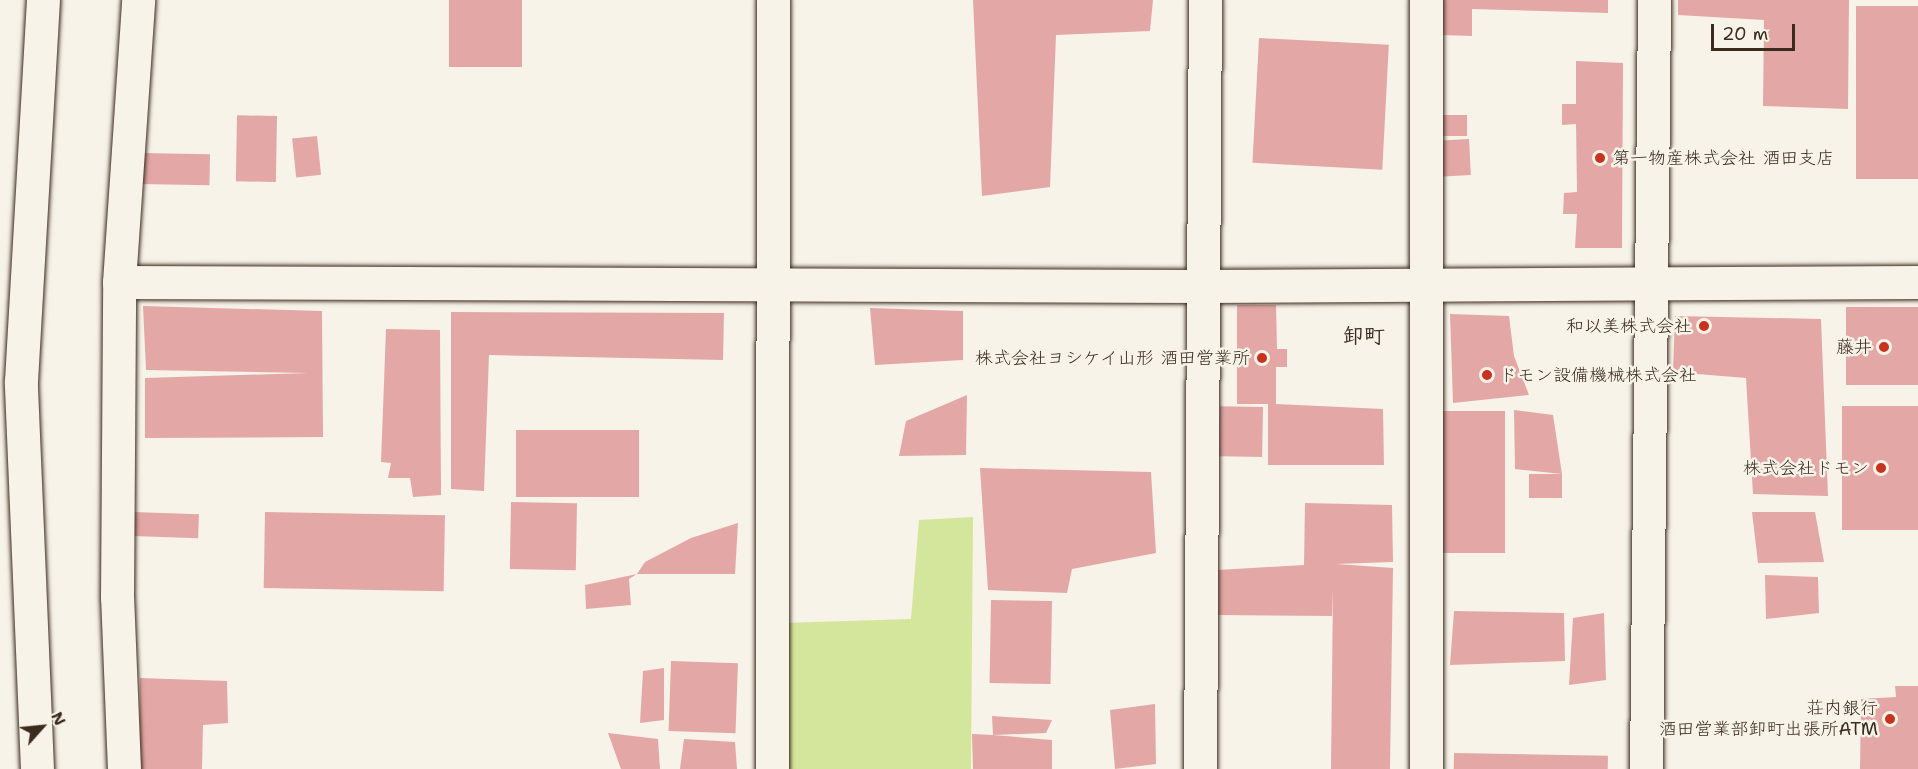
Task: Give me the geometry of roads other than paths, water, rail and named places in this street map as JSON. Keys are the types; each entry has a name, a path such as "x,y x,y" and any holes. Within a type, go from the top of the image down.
{"street":[{"path":"37,769 21,381 44,0"},
{"path":"124,769 117,597 119,282 138,0"},
{"path":"772,769 773,0"},
{"path":"1200,769 1205,286 1205,0"},
{"path":"1426,0 1424,286 1426,769"},
{"path":"1646,769 1653,285 1654,0"},
{"path":"119,282 772,286 1424,286 1918,282"}],"place":[{"name":"第一物産株式会社 酒田支店","path":"1600,158"},
{"name":"和以美株式会社","path":"1704,326"},
{"name":"藤井","path":"1884,347"},
{"name":"株式会社ヨシケイ山形 酒田営業所","path":"1262,358"},
{"name":"ドモン設備機械株式会社","path":"1487,375"},
{"name":"株式会社ドモン","path":"1881,468"},
{"name":"荘内銀行 酒田営業部卸町出張所ATM","path":"1890,719"}],"district":[{"name":"卸町","path":"1364,336"}]}
